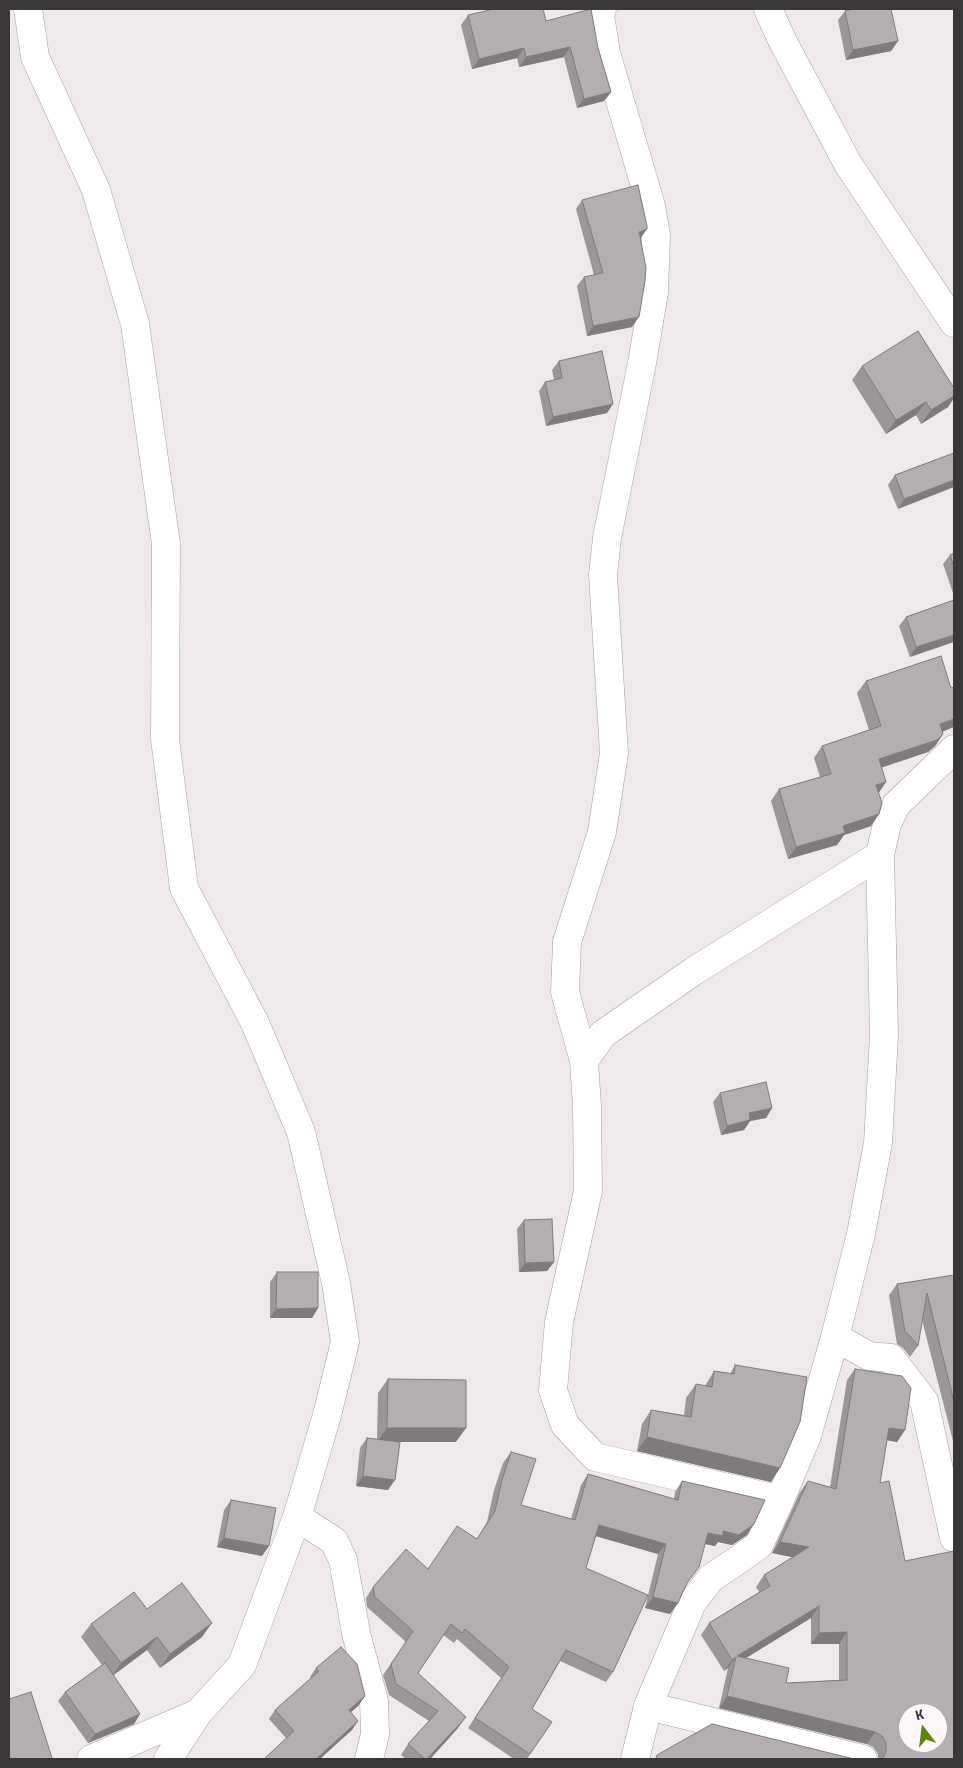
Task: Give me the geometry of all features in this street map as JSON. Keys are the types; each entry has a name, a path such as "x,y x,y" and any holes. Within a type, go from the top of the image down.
{"street":[{"path":"28,9 35,57 96,190 135,324 166,544 165,739 184,888 255,1023 301,1132 336,1283 345,1342 327,1416 297,1517 242,1665 198,1713 168,1759"},
{"path":"602,9 600,15 606,53 650,206 656,235 654,292 642,363 607,538 603,575 614,753 602,832 567,942 565,992 584,1061 587,1106 588,1191 559,1322 553,1390 565,1425 595,1457 780,1500"},
{"path":"768,9 782,40 848,164 954,324"},
{"path":"636,1759 648,1706 692,1603 711,1578 759,1545 807,1436 861,1234 878,1144 884,1035 880,855 888,824 896,805 954,750"},
{"path":"584,1061 603,1034 694,971 880,855"},
{"path":"835,1337 869,1356 891,1358 924,1400 954,1538"},
{"path":"297,1517 334,1541 342,1560 356,1633 374,1701 374,1734 370,1759"},
{"path":"648,1706 863,1759"},
{"path":"91,1759 198,1713"}],"building":[{"path":"494,9 543,9 546,21 591,9 598,48 611,92 584,99 570,47 526,57 524,48 479,59 468,15"},
{"path":"854,9 891,9 898,41 853,50 845,11"},
{"path":"638,185 647,226 647,229 639,232 646,268 639,317 593,326 584,277 603,273 582,200"},
{"path":"918,331 954,388 954,396 931,410 926,402 896,420 862,366"},
{"path":"602,351 613,404 553,417 545,382 562,378 559,361"},
{"path":"954,453 954,480 904,499 895,475"},
{"path":"954,553 954,567 950,555"},
{"path":"954,600 954,635 916,647 906,617"},
{"path":"941,656 951,688 954,687 954,719 940,724 943,734 937,740 879,759 886,782 876,785 882,803 879,814 843,826 845,833 796,847 779,789 831,774 822,746 881,726 866,681"},
{"path":"766,1082 772,1108 749,1113 750,1120 727,1126 720,1093"},
{"path":"552,1219 554,1262 525,1263 524,1220"},
{"path":"277,1272 318,1272 318,1308 276,1309"},
{"path":"954,1275 954,1402 927,1293 918,1346 905,1332 897,1284"},
{"path":"735,1365 807,1377 800,1422 780,1468 647,1437 651,1410 691,1417 696,1384 712,1387 714,1371 734,1374"},
{"path":"855,1369 902,1376 911,1388 905,1430 889,1428 880,1483 889,1481 905,1561 954,1551 954,1759 880,1759 883,1758 886,1752 886,1743 882,1736 875,1732 727,1696 736,1657 732,1660 709,1623 770,1586 764,1575 809,1547 780,1542 808,1481 836,1489","holes":["819,1606 819,1633 847,1632 847,1680 786,1683 789,1668 737,1656"]},
{"path":"388,1379 466,1380 466,1428 387,1428"},
{"path":"367,1438 400,1442 395,1480 363,1476"},
{"path":"511,1452 536,1459 521,1505 575,1520 588,1474 678,1500 682,1481 765,1500 754,1524 739,1535 723,1531 723,1536 708,1533 699,1567 687,1583 678,1603 653,1597 666,1544 599,1525 586,1568 648,1595 613,1672 566,1650 532,1709 552,1722 530,1754 475,1718 509,1667 465,1629 462,1633 451,1624 418,1673 466,1717 425,1759 408,1744 438,1711 396,1684 391,1664 413,1631 375,1597 373,1587 406,1549 428,1569 457,1526 477,1539 495,1511"},
{"path":"231,1500 276,1508 269,1546 224,1538"},
{"path":"182,1583 212,1623 170,1654 157,1637 121,1663 91,1624 134,1592 147,1609"},
{"path":"341,1647 357,1664 365,1696 349,1710 358,1721 316,1759 264,1759 294,1731 275,1710 319,1671 316,1668"},
{"path":"105,1663 140,1714 95,1734 65,1692"},
{"path":"31,1692 52,1758 9,1759 9,1699"},
{"path":"712,1724 854,1759 656,1759 657,1755"}]}
